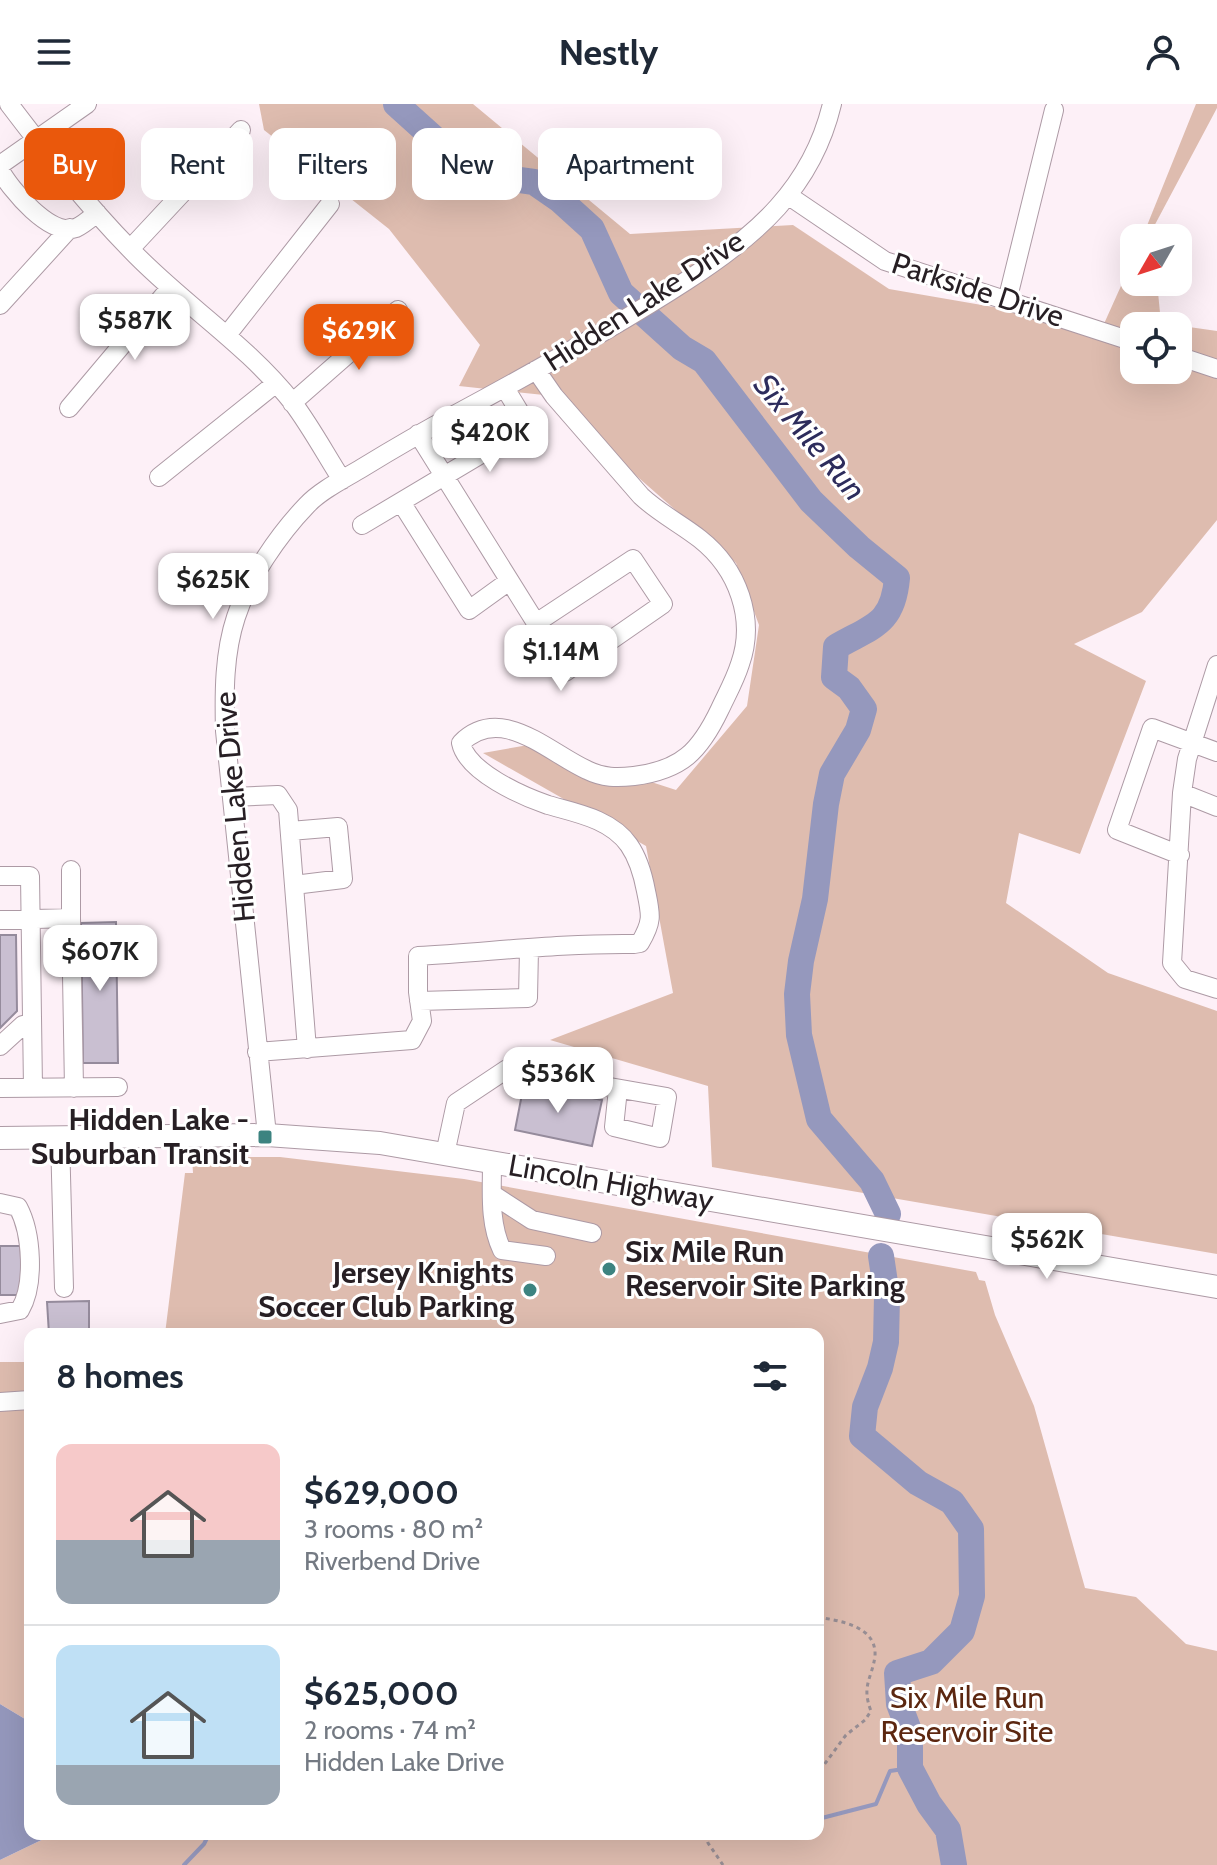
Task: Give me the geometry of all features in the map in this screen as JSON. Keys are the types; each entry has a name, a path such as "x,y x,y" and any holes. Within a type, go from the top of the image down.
{"main road":[{"name":"Lincoln Highway","path":"0,1138 267,1135 380,1143 1217,1287"}],"street":[{"path":"9,104 27,128"},
{"path":"53,128 87,104"},
{"name":"Hidden Lake Drive","path":"267,1135 232,797 224,684 235,617 258,569 308,504 342,480 418,434 617,324 741,243 789,196 808,168 832,104"},
{"path":"1007,301 1054,110"},
{"path":"24,149 0,167 5,180 44,221 59,229 76,228 97,213"},
{"name":"Parkside Drive","path":"789,196 885,261 1120,337"},
{"path":"86,200 170,288 227,335 275,384 292,403 342,480"},
{"path":"130,249 176,200"},
{"path":"227,335 330,204"},
{"path":"0,305 70,228"},
{"path":"69,408 170,288"},
{"path":"292,403 398,310"},
{"path":"1192,361 1217,369"},
{"path":"257,1052 412,1040 422,1021 418,956 529,949 568,943 634,944 640,943 650,926 643,873 629,843 611,828 587,815 545,804 492,778 463,754 461,743 468,736 506,727 544,744 587,770 613,778 644,775 673,767 695,752 709,733 735,678 746,646 741,591 720,559 703,541 641,496 554,396 536,370"},
{"path":"159,477 275,384"},
{"path":"362,525 528,426 505,388"},
{"path":"418,434 565,672 663,604 633,559 536,623"},
{"path":"401,502 469,610 509,581"},
{"path":"1217,665 1192,742 1182,793 1172,963 1185,979 1217,989"},
{"path":"1180,855 1117,830 1152,728 1217,752"},
{"path":"1182,793 1217,807"},
{"path":"232,797 278,795 288,810 307,1049"},
{"path":"290,831 338,827 343,879 294,885"},
{"path":"71,870 74,1088"},
{"path":"0,876 30,876 33,1088"},
{"path":"0,920 71,918"},
{"path":"419,1001 528,998 529,949"},
{"path":"0,1046 23,1025 32,1024"},
{"path":"445,1154 456,1103 507,1069 618,1089"},
{"path":"0,1088 118,1087"},
{"path":"60,1138 64,1288"},
{"path":"492,1163 497,1239 502,1250 546,1256"},
{"path":"492,1194 532,1220 592,1233"},
{"path":"0,1203 18,1207 26,1222 29,1290 20,1310 0,1314"},
{"path":"0,1402 24,1400"}],"path":[{"path":"824,1619 860,1628 871,1639 875,1654 865,1689 871,1711 846,1735 824,1765"},
{"path":"709,1840 723,1865"}],"green space":[{"path":"259,104 473,104 502,128 412,128 412,200 522,200 522,145 538,158 538,200 589,200 630,234 793,225 889,289 1103,326 1120,288 1120,296 1158,296 1160,312 1120,312 1120,384 1192,384 1192,327 1217,331 1217,520 1142,612 1074,644 1146,681 1080,854 1019,833 1006,903 1108,973 1217,1011 1217,1254 712,1167 708,1086 550,1040 673,993 646,846 483,753 534,744 676,790 747,706 759,625 736,563 544,395 459,386 480,345 389,229 352,200 396,200 396,128 269,128 269,134 264,130"},
{"path":"1196,104 1217,104 1155,224 1148,224"},
{"name":"Six Mile Run Reservoir Site","path":"192,1157 280,1157 464,1179 976,1272 979,1280 985,1281 995,1315 1034,1406 1085,1588 1136,1597 1186,1644 1217,1651 1217,1865 0,1865 0,1860 42,1840 824,1840 824,1328 166,1328 185,1173 193,1173"},
{"path":"0,1362 24,1362 24,1718 0,1704"}],"water":[{"path":"0,1704 24,1718 24,1840 42,1840 0,1860"}],"building":[{"path":"116,922 118,1063 83,1063 81,923"},
{"path":"0,935 16,935 17,1011 0,1028"},
{"path":"524,1084 602,1100 592,1146 515,1130"},
{"path":"0,1246 23,1246 23,1295 0,1295"},
{"path":"89,1301 89,1328 49,1328 47,1302"}],"waterway":[{"name":"Six Mile Run","path":"396,104 458,160 490,176 534,182 592,229 621,293 682,348 704,361 811,501 897,578 895,594 885,615 870,628 836,647 834,677 849,688 864,709 858,730 832,774 815,899 797,994 799,1035 819,1119 872,1181 888,1214"},
{"name":"Six Mile Run","path":"881,1256 887,1296 886,1342 865,1407 862,1436 918,1483 952,1502 971,1529 972,1596 962,1631 931,1662 897,1673 899,1704 910,1733 910,1768 929,1804 948,1830 954,1865"},
{"path":"824,1817 876,1804 890,1771 910,1768"},
{"path":"184,1865 206,1840"}],"place":[{"name":"Hidden Lake - Suburban Transit","path":"265,1137"},
{"name":"Six Mile Run Reservoir Site Parking","path":"609,1269"},
{"name":"Jersey Knights Soccer Club Parking","path":"530,1290"}]}
